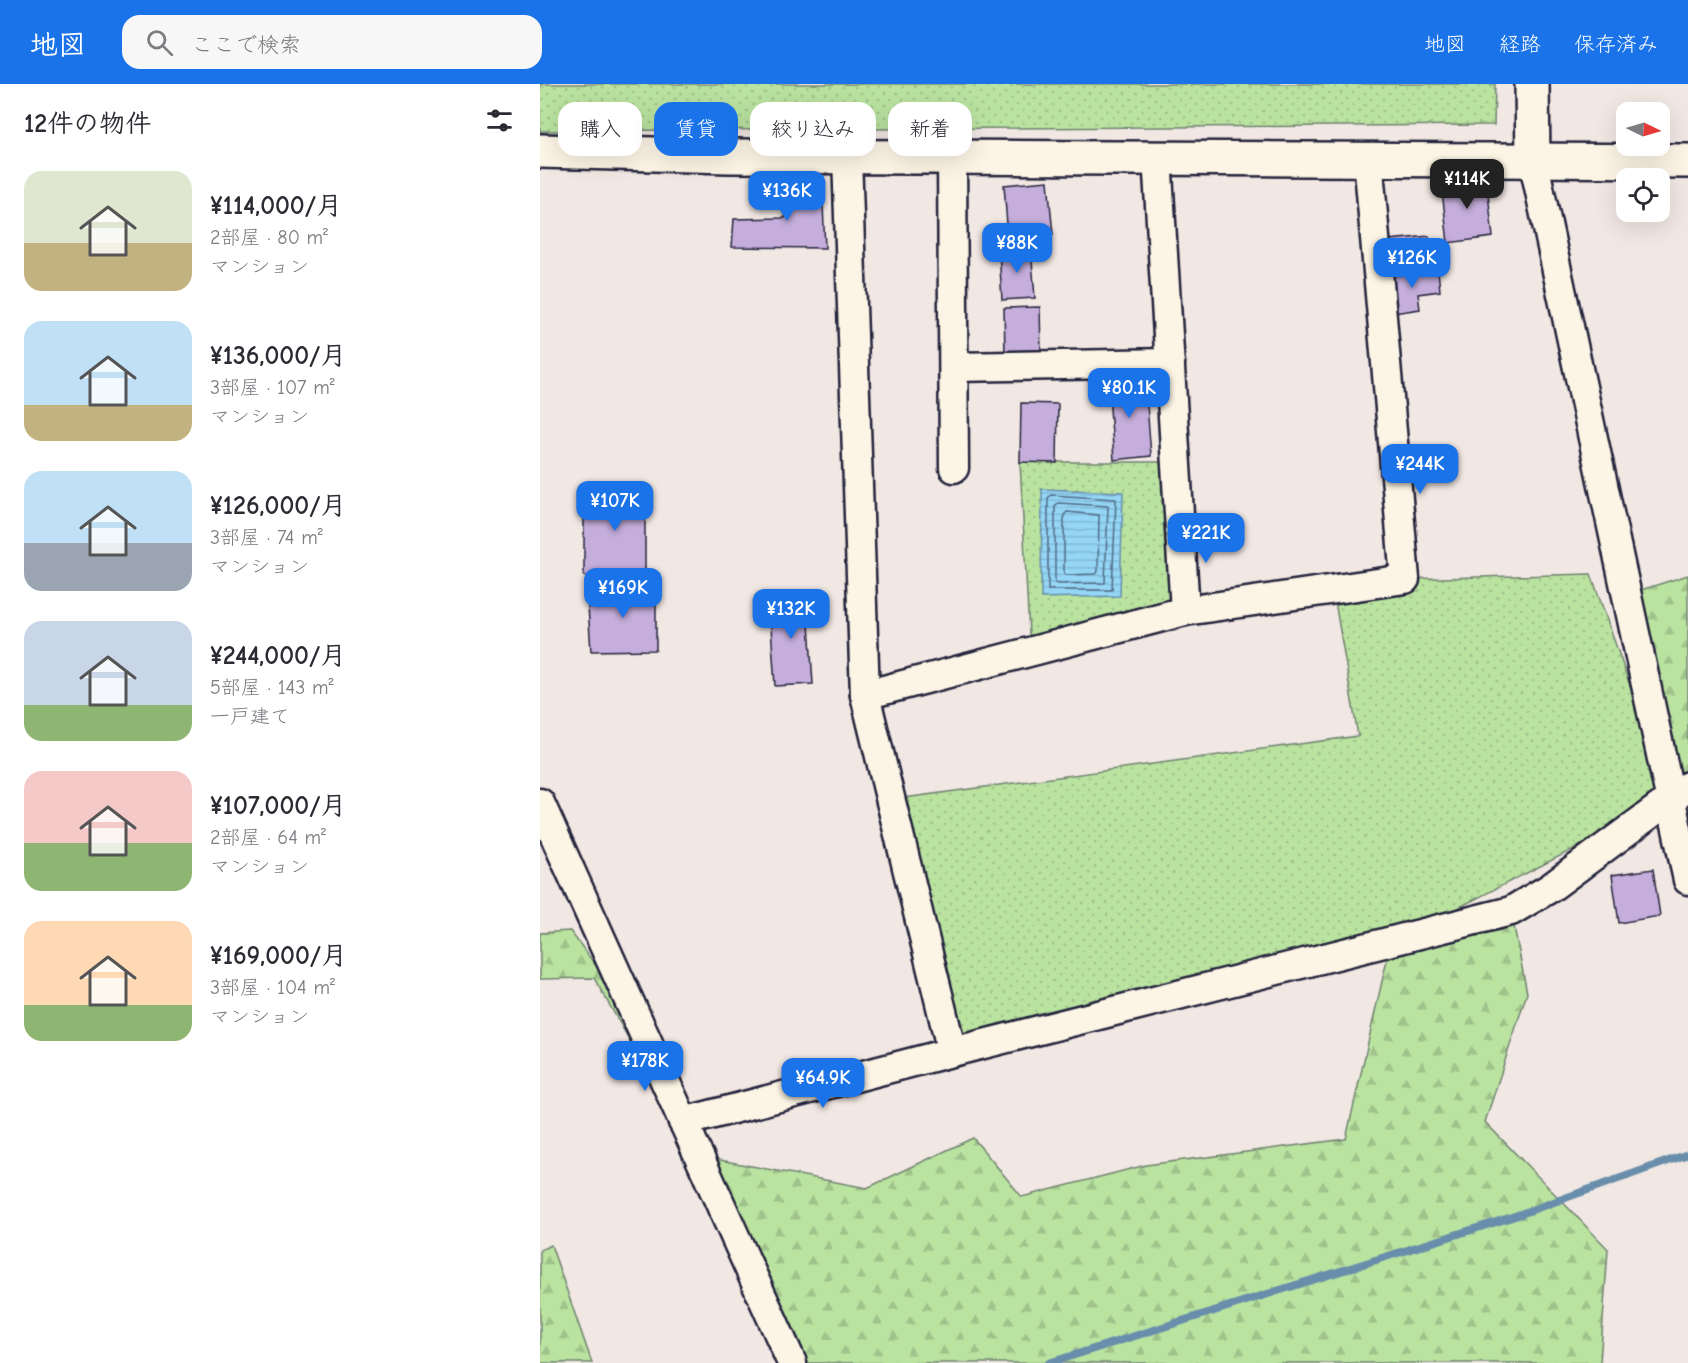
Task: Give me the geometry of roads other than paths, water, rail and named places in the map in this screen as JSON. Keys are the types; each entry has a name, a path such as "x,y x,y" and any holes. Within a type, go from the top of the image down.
{"street":[{"path":"1532,84 1533,159 1679,793 1688,880"},
{"path":"540,151 750,154"},
{"path":"952,1052 864,695 847,156 1688,161"},
{"path":"952,157 954,468"},
{"path":"1157,158 1185,611"},
{"path":"864,695 1185,611 1405,579 1368,159"},
{"path":"954,367 1170,363"},
{"path":"684,1122 1511,911 1550,888 1679,793"},
{"path":"540,802 551,852 684,1122 792,1363"}],"water":[{"path":"1042,489 1123,492 1120,596 1041,598"}],"waterway":[{"path":"1049,1363 1512,1217 1688,1154"}]}
